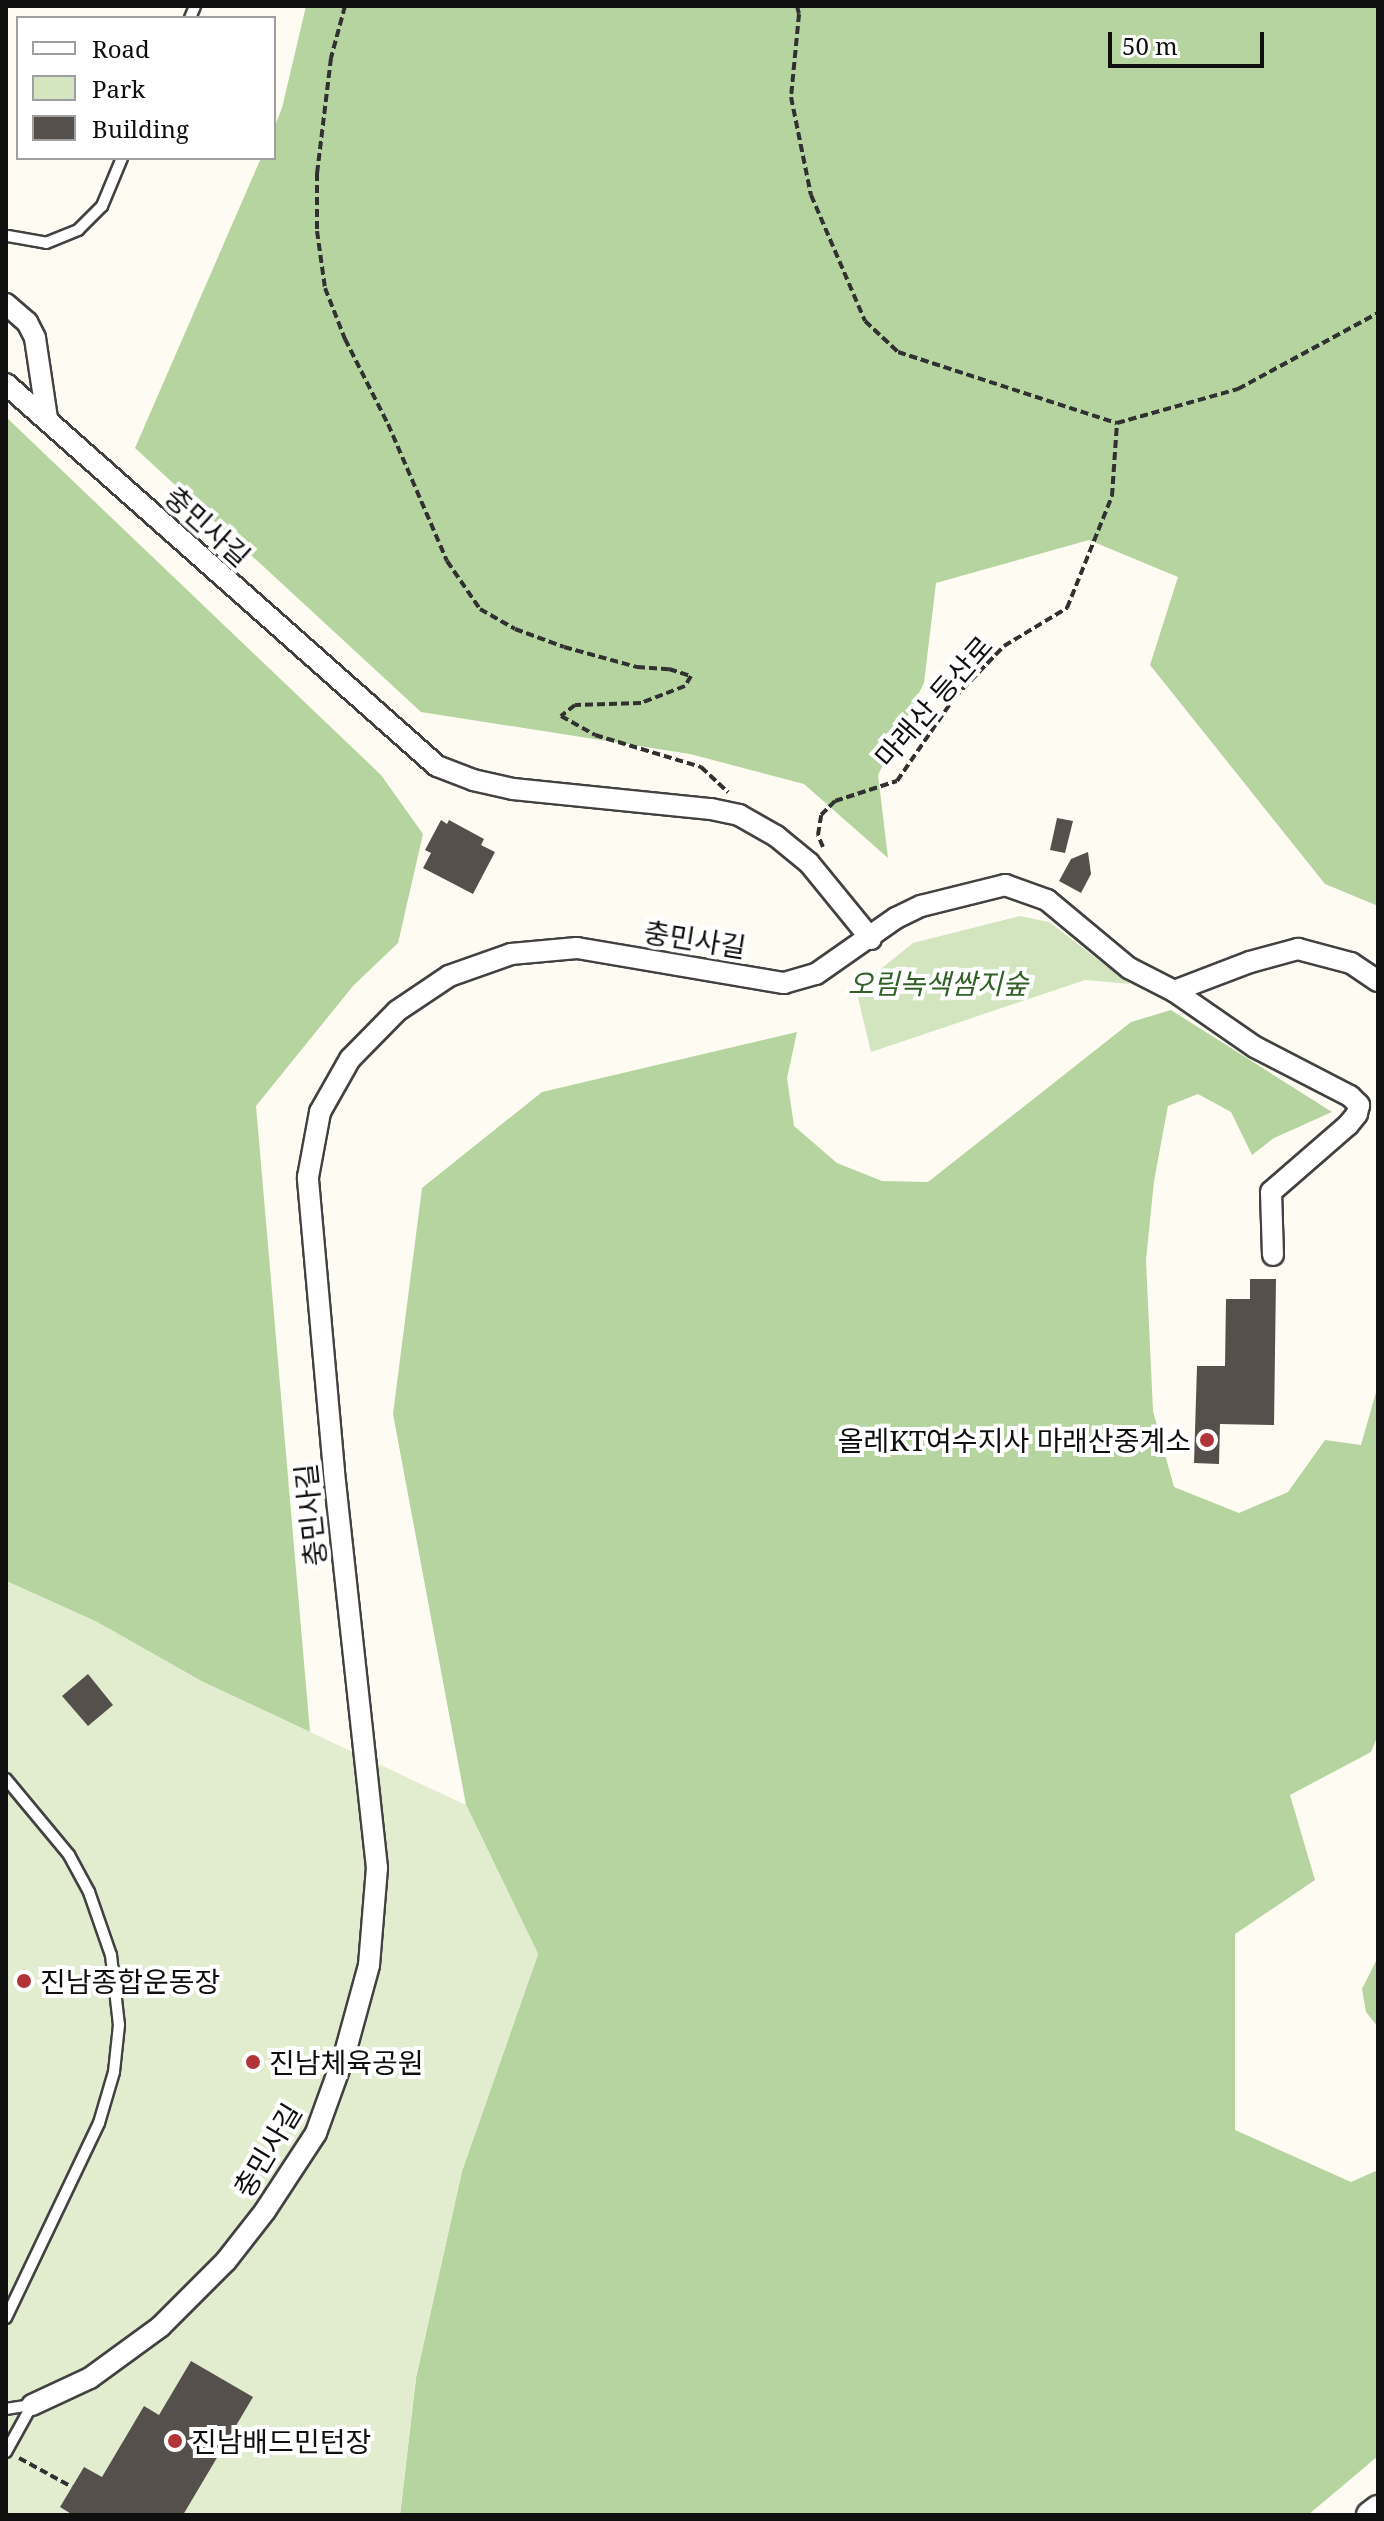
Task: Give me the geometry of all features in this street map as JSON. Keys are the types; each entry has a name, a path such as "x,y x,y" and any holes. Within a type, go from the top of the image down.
{"street":[{"path":"6,304 27,322 35,338 47,418"},
{"name":"충민사길","path":"6,384 437,766 473,780 513,789 711,809 739,815 776,836 809,863 871,939"},
{"name":"충민사길","path":"32,2405 90,2378 160,2327 226,2261 265,2211 316,2133 345,2053 369,1965 377,1868 334,1471 308,1177 320,1112 350,1059 397,1011 449,976 511,954 577,948 784,983 816,974 871,939 896,918 921,906 1005,885 1047,900 1129,968 1174,991 1255,1047 1346,1094 1359,1105 1357,1114 1348,1125 1271,1192 1273,1255"},
{"path":"1174,991 1250,962 1298,949 1351,963 1378,981"},
{"path":"1370,2515 1378,2509"}],"lane":[{"path":"8,236 46,243 78,230 102,206 121,160"},
{"path":"6,1779 57,1838 89,1892 111,1955 119,2025 114,2072 99,2123 6,2318"},
{"path":"6,2409 32,2405"},
{"path":"6,2452 32,2405"}],"path":[{"path":"345,6 331,58 317,173 317,231 325,288 345,339 388,424 447,561 480,609 515,629 637,667 669,669 691,676 685,686 641,703 575,705 561,716 595,735 701,767 727,788 739,815"},
{"path":"797,6 799,14 791,97 811,195 865,321 898,352 1117,423 1238,389 1378,313"},
{"name":"마래산 등산로","path":"826,856 818,835 821,815 835,801 897,781 954,698 1004,646 1067,608 1112,496 1117,423"},
{"path":"6,2452 72,2487"}],"green space":[{"path":"306,6 1378,6 1378,906 1325,884 1150,665 1178,577 1089,540 936,583 924,683 878,775 888,858 804,784 690,754 421,712 135,448 260,160 276,160 276,123"},
{"path":"6,417 381,775 423,834 398,943 353,986 256,1106 310,1732 201,1681 97,1622 6,1581"},
{"name":"오림녹색쌈지숲","path":"1020,916 1049,922 1130,984 1085,980 871,1052 856,989 913,943"},
{"path":"1171,1010 1332,1112 1274,1138 1252,1155 1231,1112 1198,1094 1168,1106 1154,1181 1146,1260 1153,1411 1174,1487 1239,1513 1288,1492 1325,1440 1361,1445 1378,1385 1378,1735 1371,1752 1290,1795 1315,1880 1235,1934 1235,2130 1351,2182 1378,2170 1378,2456 1308,2515 400,2515 416,2378 462,2171 538,1954 466,1805 393,1414 422,1188 542,1092 797,1032 787,1078 794,1126 837,1163 882,1181 928,1182 1131,1022"},
{"name":"진남체육공원","path":"6,1581 97,1622 201,1681 466,1805 538,1954 462,2171 416,2377 400,2515 6,2515"},
{"path":"1378,1957 1378,2027 1366,2012 1362,1989"}],"building":[{"path":"1057,818 1073,821 1065,853 1050,850"},
{"path":"441,820 447,824 449,820 484,839 481,845 495,852 473,894 423,868 431,853 425,850"},
{"path":"1088,852 1091,874 1081,893 1059,881 1071,859"},
{"path":"1250,1279 1276,1279 1274,1425 1220,1424 1219,1464 1194,1463 1197,1366 1225,1366 1226,1299 1250,1299"},
{"path":"88,1674 113,1705 88,1726 62,1696"},
{"name":"진남배드민턴장","path":"191,2361 253,2397 183,2515 73,2515 60,2507 84,2467 102,2477 144,2406 159,2415"}],"place":[{"name":"올레KT여수지사 마래산중계소","path":"1207,1440"},
{"name":"진남종합운동장","path":"24,1981"},
{"name":"진남체육공원","path":"253,2062"},
{"name":"진남배드민턴장","path":"175,2441"}]}
